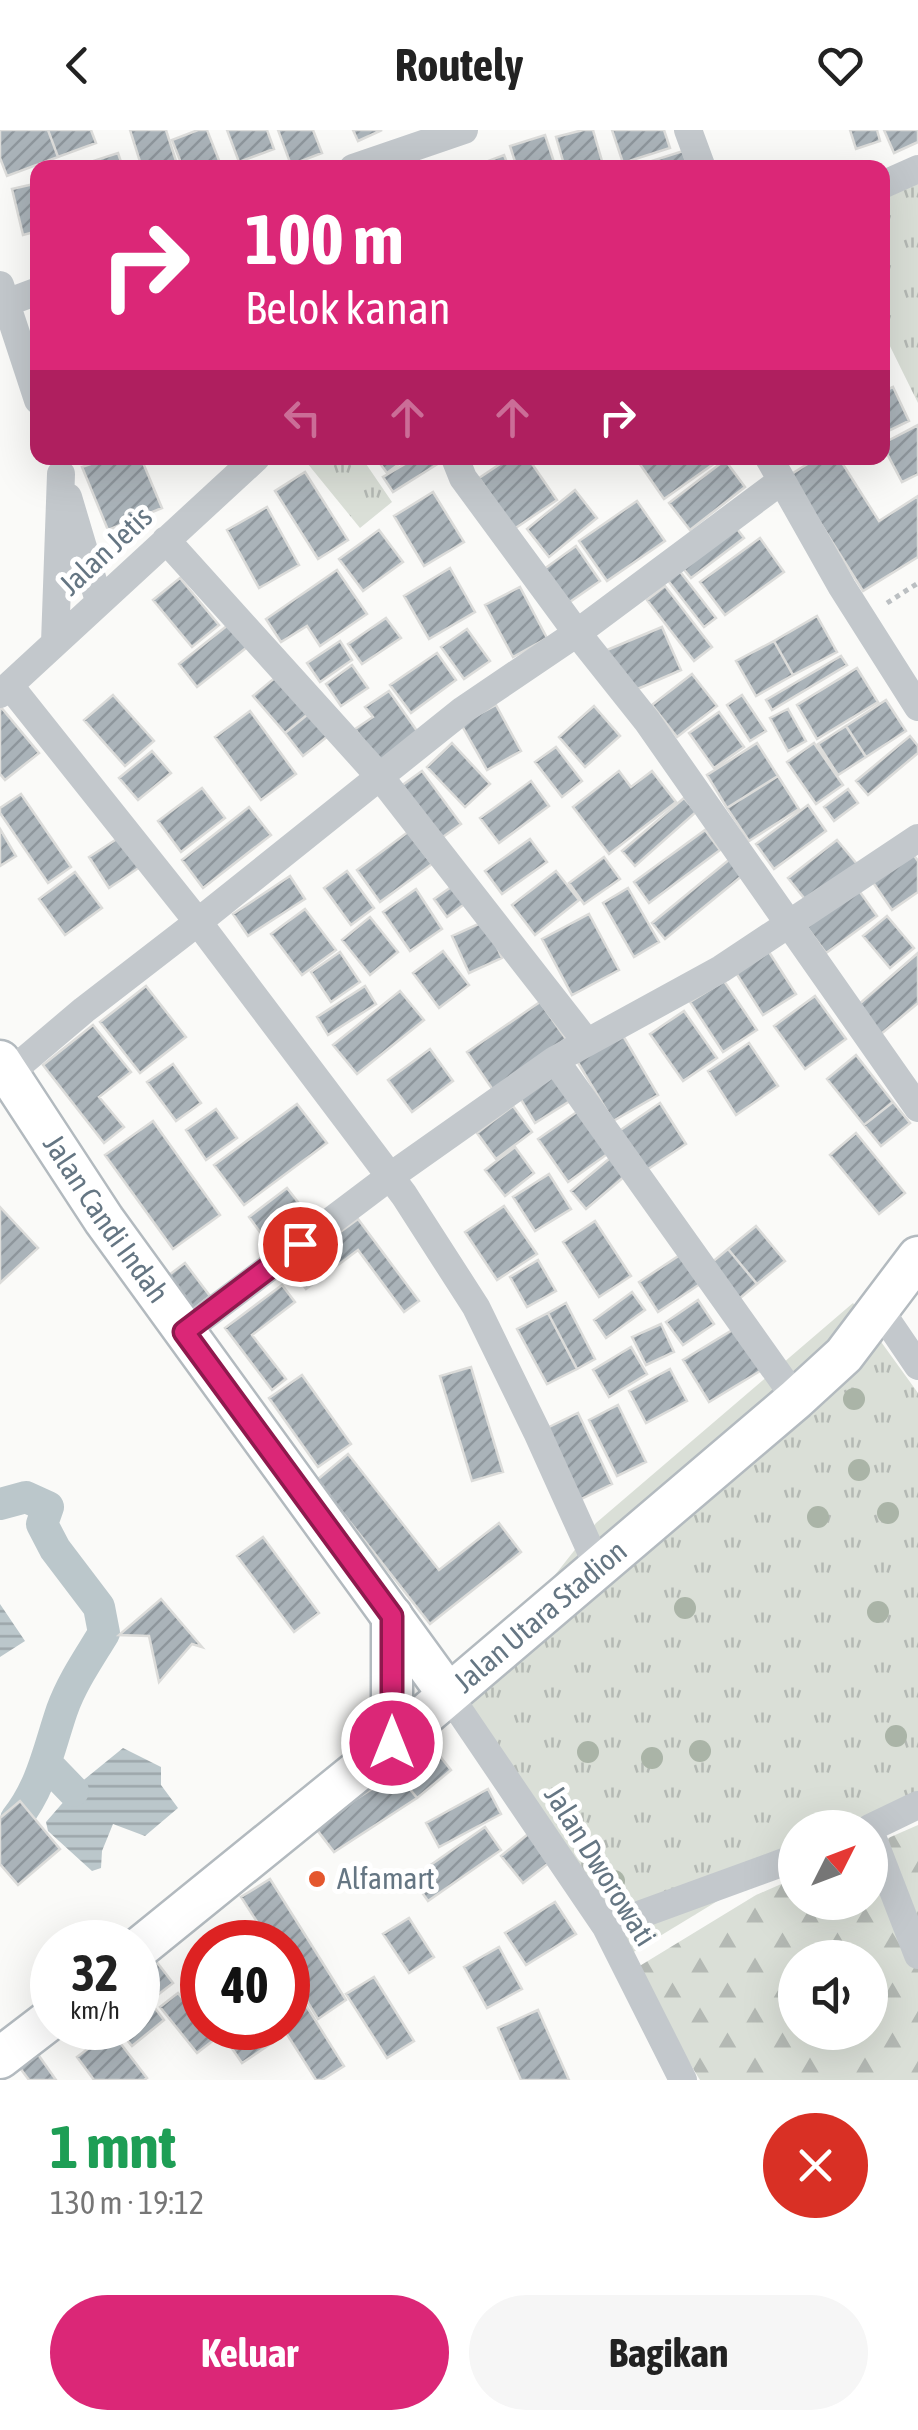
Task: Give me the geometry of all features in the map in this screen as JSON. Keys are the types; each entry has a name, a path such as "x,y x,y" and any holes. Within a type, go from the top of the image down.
{"street":[{"path":"376,160 464,130"},
{"path":"688,130 699,160"},
{"path":"890,182 918,170"},
{"path":"30,292 3,294 30,376"},
{"name":"Jalan Jetis","path":"5,690 248,465"},
{"path":"458,465 463,478 577,633 647,721 918,1108"},
{"path":"59,466 99,602"},
{"path":"54,642 59,466"},
{"path":"3,1072 463,710 577,633 775,469 918,707"},
{"path":"166,540 381,778 586,1040"},
{"path":"5,690 198,922 404,1195 476,1307 598,1567"},
{"path":"184,1332 388,1178 556,1060 586,1040 721,969 918,838"},
{"path":"556,1060 796,1399"},
{"name":"Jalan Candi Indah","path":"3,1072 184,1332 448,1694"},
{"name":"Jalan Utara Stadion","path":"160,1931 392,1743 796,1399 844,1355 918,1257"},
{"path":"880,1310 918,1366"},
{"path":"392,1616 392,1743"},
{"name":"Jalan Dworowati","path":"448,1694 606,1927 683,2080"},
{"path":"888,1820 918,1805"},
{"path":"606,1927 778,1864"},
{"path":"888,1876 918,1955"},
{"path":"0,2058 30,2035"}],"path":[{"path":"862,619 918,583"}],"green space":[{"path":"918,171 918,403 890,346 890,182"},
{"path":"309,465 367,465 392,502 360,528"},
{"path":"853,1303 918,1393 918,1796 883,1810 778,1810 778,1864 632,1953 461,1694 596,1523"},
{"path":"918,1825 918,2080 700,2080 633,1970 778,1885 778,1920 888,1920 888,1838"}],"shaded area":[{"path":"0,1604 25,1641 0,1657"},
{"path":"123,1748 161,1767 161,1785 178,1808 145,1836 113,1824 102,1851 101,1868 92,1871 48,1831 46,1822 80,1783"}],"building":[{"path":"0,130 48,130 58,157 30,160 30,167 7,176 0,158"},
{"path":"48,130 91,130 96,143 58,157"},
{"path":"130,130 166,130 176,160 139,160"},
{"path":"207,130 219,160 180,160 172,140"},
{"path":"227,130 267,130 274,149 238,160"},
{"path":"278,130 313,130 322,153 304,160 289,160"},
{"path":"353,130 382,130 358,141"},
{"path":"593,130 602,160 563,160 556,137"},
{"path":"612,130 664,130 670,148 622,160"},
{"path":"850,130 877,130 880,141 856,149"},
{"path":"884,130 918,130 918,142 894,153"},
{"path":"545,135 553,160 514,160 510,146"},
{"path":"683,151 686,160 655,160"},
{"path":"118,153 120,160 96,160"},
{"path":"30,185 30,233 23,235 12,189"},
{"path":"893,387 909,421 890,430"},
{"path":"918,425 918,474 902,482 890,459 890,440"},
{"path":"144,465 162,508 108,530 82,467"},
{"path":"381,465 398,465 387,473"},
{"path":"403,465 436,465 393,492 383,477"},
{"path":"498,465 533,465 557,500 514,529 479,478"},
{"path":"640,465 712,465 664,499"},
{"path":"718,465 729,465 745,487 690,530 669,503"},
{"path":"806,465 843,465 879,521 918,496 918,557 863,591 790,475"},
{"path":"305,472 348,540 318,559 275,491"},
{"path":"575,490 597,518 549,557 527,529"},
{"path":"433,492 464,542 424,566 394,516"},
{"path":"637,501 665,541 607,581 579,541"},
{"path":"267,507 299,565 259,588 227,530"},
{"path":"734,525 744,538 691,578 681,566"},
{"path":"379,530 403,562 363,591 339,559"},
{"path":"760,538 784,572 725,615 700,582"},
{"path":"576,546 600,581 564,606 540,572"},
{"path":"450,568 475,612 429,639 404,596"},
{"path":"678,569 716,618 704,627 666,578"},
{"path":"337,570 367,614 320,646 307,626 281,642 266,619"},
{"path":"180,578 219,625 192,647 153,600"},
{"path":"665,586 712,647 694,661 647,600"},
{"path":"520,587 547,638 513,657 485,605"},
{"path":"817,616 837,652 793,675 774,641"},
{"path":"386,618 401,638 362,664 348,644"},
{"path":"233,621 251,644 197,687 179,664"},
{"path":"662,627 681,670 626,694 607,650"},
{"path":"467,629 490,661 464,679 441,647"},
{"path":"340,641 352,660 320,682 307,663"},
{"path":"774,641 793,675 756,696 736,661"},
{"path":"437,653 456,680 411,713 390,685"},
{"path":"841,656 847,665 772,710 766,700"},
{"path":"352,665 368,688 341,706 326,684"},
{"path":"857,668 878,702 817,739 797,705"},
{"path":"282,672 313,710 285,733 253,696"},
{"path":"692,674 717,706 677,737 652,705"},
{"path":"389,691 424,741 383,769 355,729 373,717 365,707"},
{"path":"113,695 154,741 125,766 84,720"},
{"path":"742,695 766,731 750,741 727,705"},
{"path":"886,700 906,731 866,757 846,726"},
{"path":"496,705 521,751 487,770 461,724"},
{"path":"0,706 39,753 5,780 0,774"},
{"path":"594,706 620,736 585,767 559,737"},
{"path":"788,709 806,741 788,751 770,718"},
{"path":"313,710 333,732 303,756 285,733"},
{"path":"250,711 296,774 261,800 215,737"},
{"path":"719,712 744,747 714,768 689,733"},
{"path":"846,726 866,757 838,775 818,744"},
{"path":"910,736 918,753 868,795 856,781"},
{"path":"452,743 490,784 465,807 427,767"},
{"path":"757,743 778,776 727,808 707,775"},
{"path":"814,743 843,785 816,804 787,762"},
{"path":"556,747 582,781 562,797 535,762"},
{"path":"152,751 171,773 138,800 119,778"},
{"path":"422,771 461,824 440,839 401,786"},
{"path":"619,771 631,787 652,771 676,802 609,854 573,807"},
{"path":"778,776 799,809 749,841 727,808"},
{"path":"531,781 549,806 499,843 480,818"},
{"path":"202,788 225,818 181,852 158,821"},
{"path":"848,789 858,803 834,821 824,807"},
{"path":"21,794 71,867 48,883 0,813 0,808"},
{"path":"684,798 696,812 635,866 622,851"},
{"path":"808,805 826,831 774,869 756,844"},
{"path":"249,807 271,835 203,888 182,860"},
{"path":"0,829 16,856 0,866"},
{"path":"705,830 720,850 649,903 634,882"},
{"path":"408,832 432,864 380,902 357,870"},
{"path":"120,837 140,867 109,888 89,857"},
{"path":"530,839 547,862 502,894 485,871"},
{"path":"837,840 857,864 808,903 788,878"},
{"path":"910,850 918,861 918,892 892,910 870,878"},
{"path":"604,857 620,879 584,904 569,883"},
{"path":"730,859 743,875 665,939 652,923"},
{"path":"347,871 374,908 351,925 324,888"},
{"path":"556,871 579,900 535,935 512,905"},
{"path":"75,872 102,908 65,935 39,899"},
{"path":"290,876 305,899 248,936 233,914"},
{"path":"454,885 466,903 447,917 434,899"},
{"path":"855,885 877,916 826,953 803,922"},
{"path":"628,888 659,942 634,957 603,903"},
{"path":"416,889 442,929 410,951 383,912"},
{"path":"305,909 336,950 302,975 271,934"},
{"path":"589,914 619,970 572,995 542,939"},
{"path":"887,916 914,948 890,968 863,936"},
{"path":"370,917 398,952 370,975 342,940"},
{"path":"485,921 502,958 469,973 452,936"},
{"path":"443,951 469,985 439,1008 413,973"},
{"path":"340,952 360,982 331,1002 311,972"},
{"path":"769,952 796,994 763,1015 736,973"},
{"path":"918,953 918,1003 881,1034 857,1006"},
{"path":"724,981 757,1030 723,1052 690,1002"},
{"path":"146,986 186,1037 140,1073 100,1022"},
{"path":"365,986 376,1004 328,1035 317,1017"},
{"path":"400,991 424,1020 357,1074 333,1045"},
{"path":"815,996 846,1039 805,1069 774,1026"},
{"path":"540,1002 566,1039 493,1090 467,1052"},
{"path":"684,1011 717,1058 683,1081 650,1034"},
{"path":"93,1025 131,1072 99,1097 124,1127 104,1143 43,1065"},
{"path":"622,1034 658,1095 613,1121 577,1061"},
{"path":"749,1043 778,1086 736,1115 708,1071"},
{"path":"430,1049 453,1081 412,1112 388,1080"},
{"path":"856,1055 893,1102 864,1125 827,1079"},
{"path":"173,1064 201,1103 176,1121 147,1082"},
{"path":"557,1074 573,1099 535,1123 520,1098"},
{"path":"893,1102 910,1123 881,1146 864,1125"},
{"path":"660,1103 686,1144 645,1171 619,1131"},
{"path":"297,1104 327,1143 244,1205 214,1165"},
{"path":"513,1106 532,1132 496,1159 477,1133"},
{"path":"584,1107 613,1150 568,1182 538,1139"},
{"path":"216,1109 237,1138 206,1160 186,1130"},
{"path":"153,1121 220,1215 173,1249 105,1155"},
{"path":"856,1133 905,1193 879,1214 830,1155"},
{"path":"515,1147 534,1173 505,1196 485,1170"},
{"path":"610,1158 625,1176 586,1209 571,1191"},
{"path":"549,1174 571,1209 535,1231 513,1197"},
{"path":"287,1188 312,1220 273,1250 249,1217"},
{"path":"504,1206 537,1254 497,1280 465,1232"},
{"path":"0,1207 38,1248 0,1283"},
{"path":"358,1219 419,1301 404,1312 358,1250 306,1289 291,1268"},
{"path":"595,1221 631,1276 599,1297 563,1242"},
{"path":"756,1226 785,1261 757,1284 728,1249"},
{"path":"728,1249 757,1284 739,1299 710,1264"},
{"path":"683,1253 703,1282 658,1312 639,1282"},
{"path":"538,1260 556,1291 527,1307 510,1277"},
{"path":"185,1263 210,1296 187,1314 161,1281"},
{"path":"282,1285 295,1302 252,1335 286,1379 272,1390 225,1328"},
{"path":"632,1292 645,1310 606,1338 594,1320"},
{"path":"698,1300 714,1324 683,1345 666,1322"},
{"path":"566,1303 595,1359 577,1369 548,1313"},
{"path":"548,1313 577,1369 547,1384 517,1329"},
{"path":"661,1324 674,1352 646,1365 632,1337"},
{"path":"739,1326 765,1368 709,1402 683,1360"},
{"path":"631,1347 647,1374 609,1397 593,1370"},
{"path":"471,1367 503,1472 472,1481 440,1376"},
{"path":"670,1369 687,1401 646,1423 629,1391"},
{"path":"302,1375 351,1444 318,1467 269,1398"},
{"path":"618,1405 646,1462 617,1476 589,1420"},
{"path":"578,1413 612,1484 579,1500 545,1429"},
{"path":"348,1454 439,1570 499,1523 521,1552 430,1624 317,1480"},
{"path":"263,1537 319,1613 294,1632 237,1556"},
{"path":"161,1599 202,1647 192,1644 159,1682 149,1636 119,1635"},
{"path":"431,1745 451,1770 417,1798 397,1773"},
{"path":"397,1773 417,1798 334,1852 314,1826"},
{"path":"488,1789 501,1814 439,1847 426,1823"},
{"path":"20,1801 60,1849 18,1885 0,1864 0,1818"},
{"path":"485,1827 501,1850 428,1901 412,1878"},
{"path":"533,1830 555,1858 523,1883 501,1856"},
{"path":"270,1879 296,1920 256,1920 241,1897"},
{"path":"555,1902 576,1934 526,1965 505,1933"},
{"path":"409,1918 434,1957 409,1973 383,1934"},
{"path":"310,1943 346,2000 318,2019 310,2006"},
{"path":"499,1947 522,1989 487,2008 464,1967"},
{"path":"160,1966 173,1983 160,1993"},
{"path":"374,1977 414,2041 387,2058 346,1994"},
{"path":"178,1993 180,2032 160,2007"},
{"path":"538,2010 569,2080 521,2080 498,2028"},
{"path":"310,2012 344,2066 316,2080 297,2050 310,2050"},
{"path":"30,2043 30,2050 35,2050 56,2080 29,2080 11,2056"},
{"path":"86,2050 126,2050 147,2078 94,2080 77,2057"},
{"path":"233,2050 262,2050 242,2063"}],"waterway":[{"path":"0,1504 26,1497 48,1507 42,1524 55,1549 99,1607 104,1633 71,1690 39,1780 16,1819"},
{"path":"46,1763 73,1791"}],"place":[{"name":"Alfamart","path":"317,1879"}],"route":[{"path":"300,1244 184,1332 392,1616 392,1743"}]}
